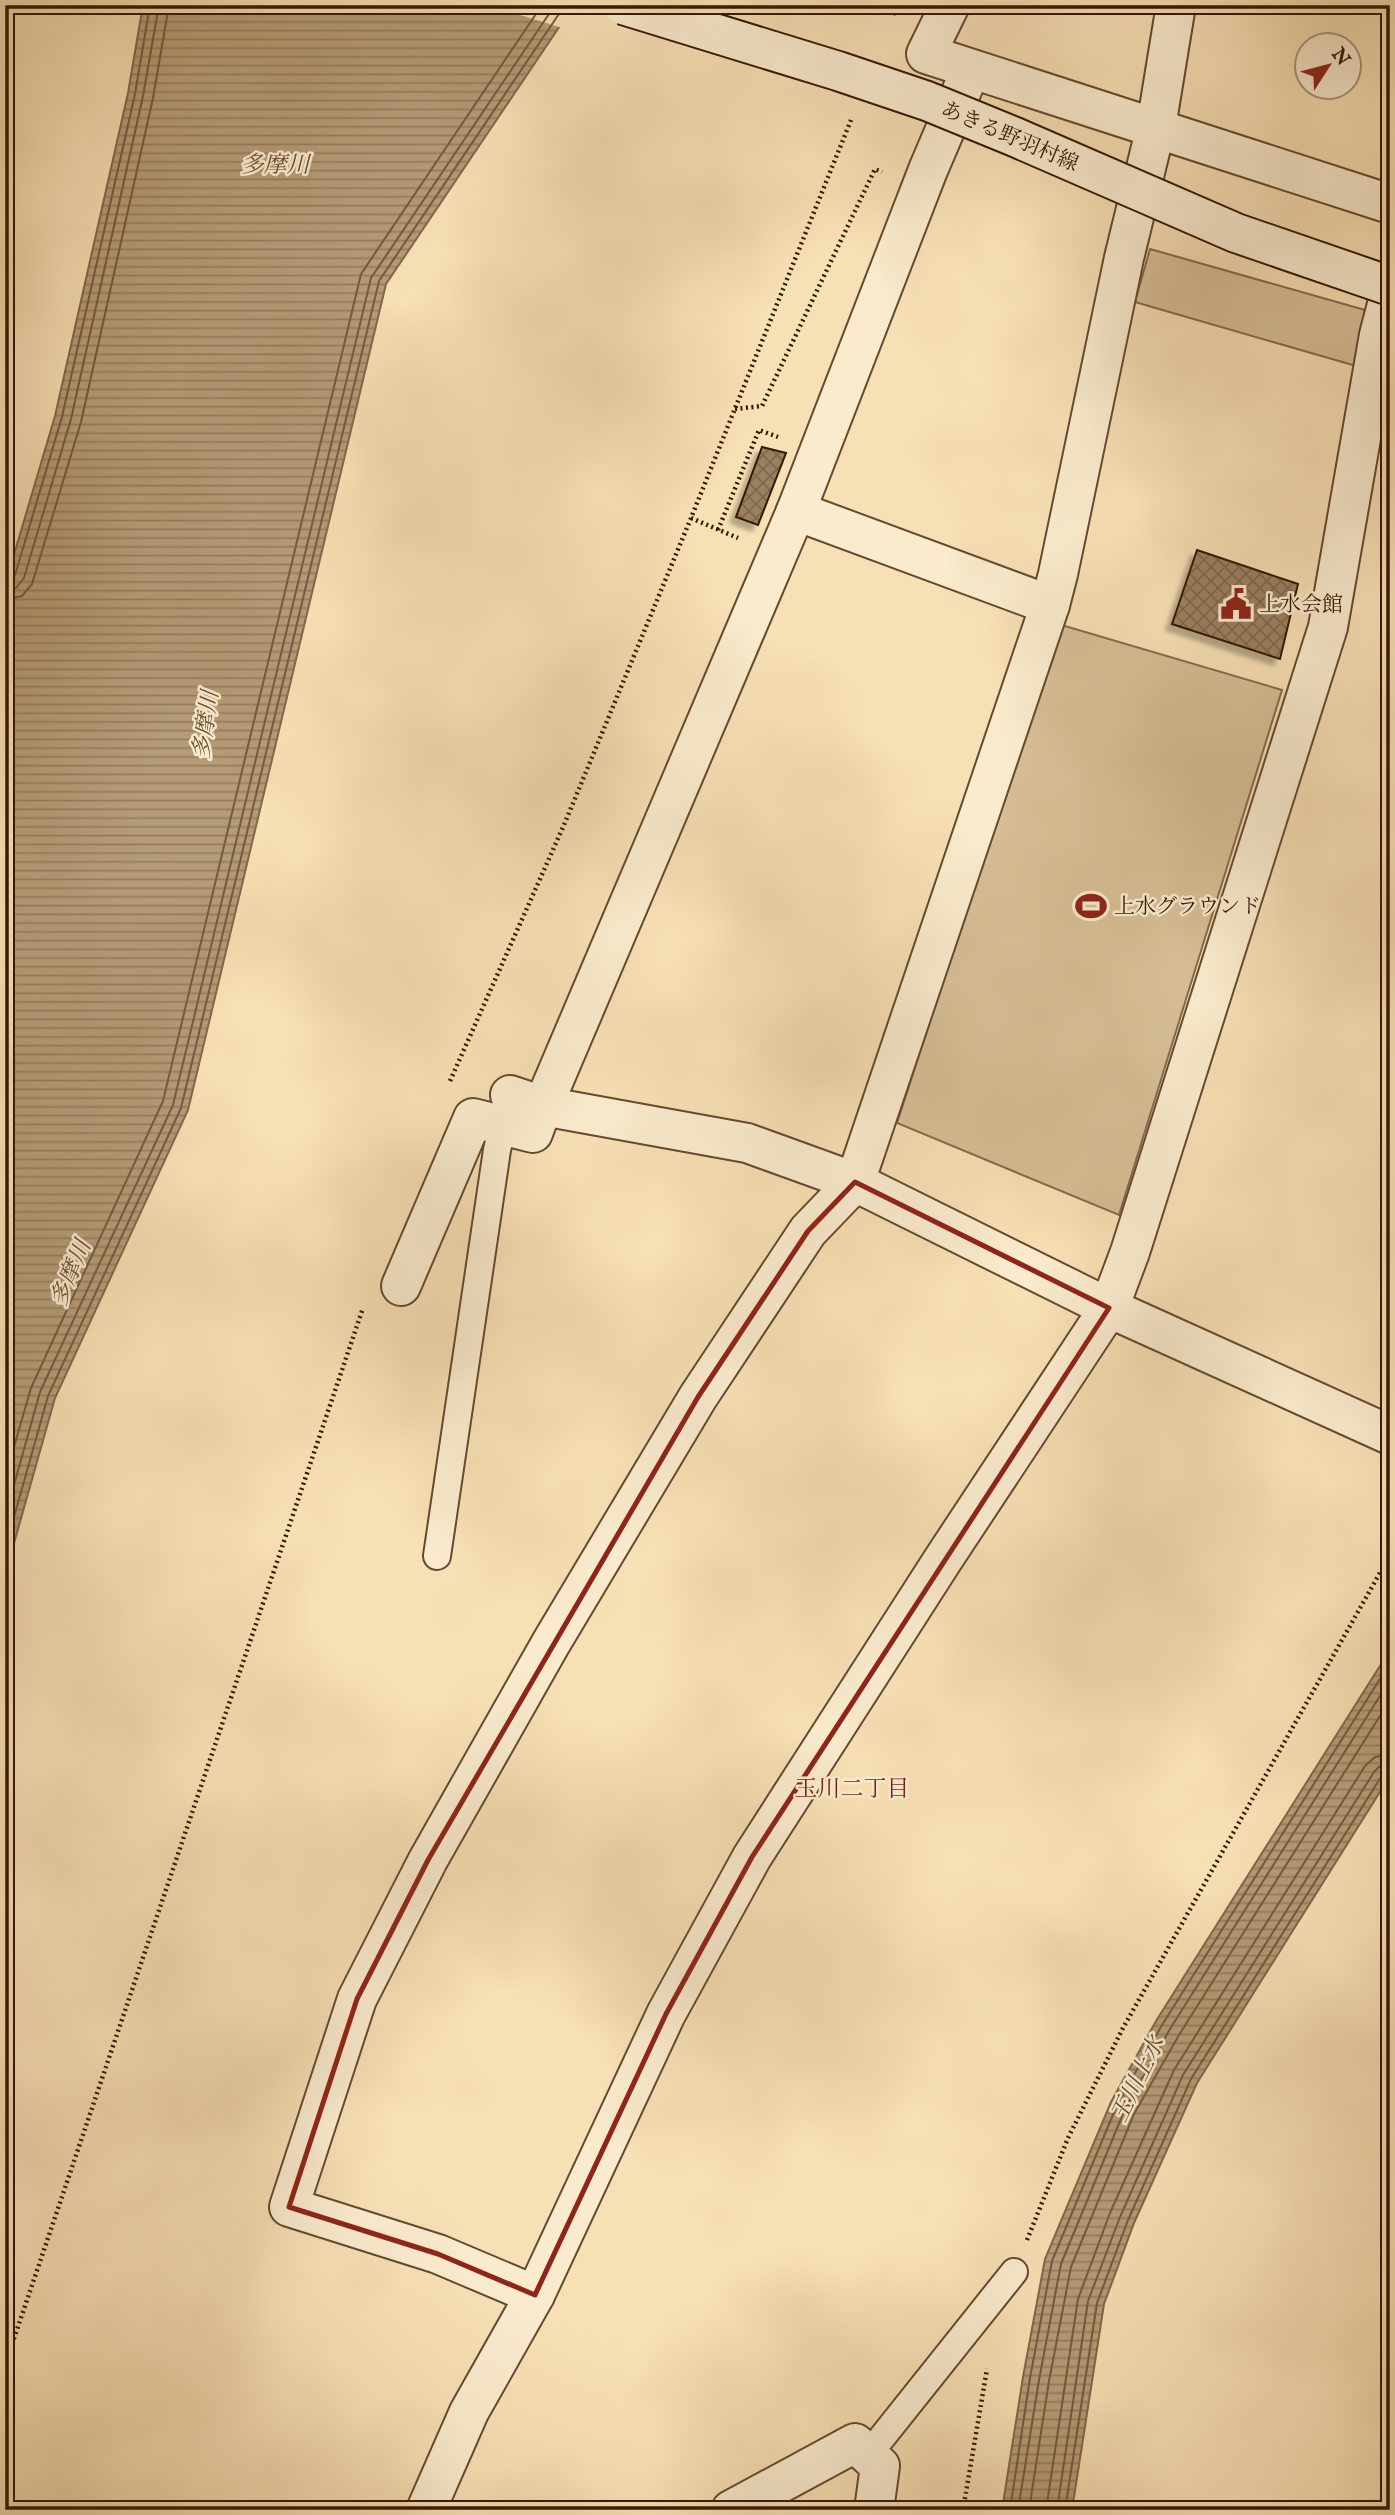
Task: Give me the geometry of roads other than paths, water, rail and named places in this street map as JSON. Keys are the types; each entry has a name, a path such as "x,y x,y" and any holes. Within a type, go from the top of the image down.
{"street":[{"name":"あきる野羽村線","path":"622,5 838,71 926,101 1236,233 1390,286"},
{"path":"950,5 926,54 1390,204"},
{"path":"535,2295 438,2254 289,2207 357,1999 428,1860 551,1643 698,1397 808,1231 855,1182 1050,606 1124,258 1156,127 1176,5"},
{"path":"519,1109 796,510 928,170 971,69"},
{"path":"426,2510 469,2412 535,2295 666,2014 752,1857 1109,1308 1130,1252 1328,627 1377,348 1390,293"},
{"path":"796,510 1050,606"},
{"path":"401,1286 473,1118 519,1109 747,1143 855,1182 1109,1308 1390,1435"},
{"path":"731,2510 855,2443 880,2466 874,2510"}],"lane":[{"path":"437,1556 497,1150 519,1109"},
{"path":"868,2455 1014,2272"}],"water":[{"name":"多摩川","path":"143,5 574,5 386,284 188,1110 55,1398 5,1575 5,585 55,416 128,93"},
{"name":"玉川上水","path":"1390,1650 1390,1776 1197,2083 1134,2223 1104,2304 1072,2510 1002,2510 1045,2259 1111,2102 1156,2021"}],"place":[{"name":"上水会館","path":"1236,604"},
{"name":"上水グラウンド","path":"1091,906"}],"district":[{"name":"玉川二丁目","path":"852,1788"}]}
